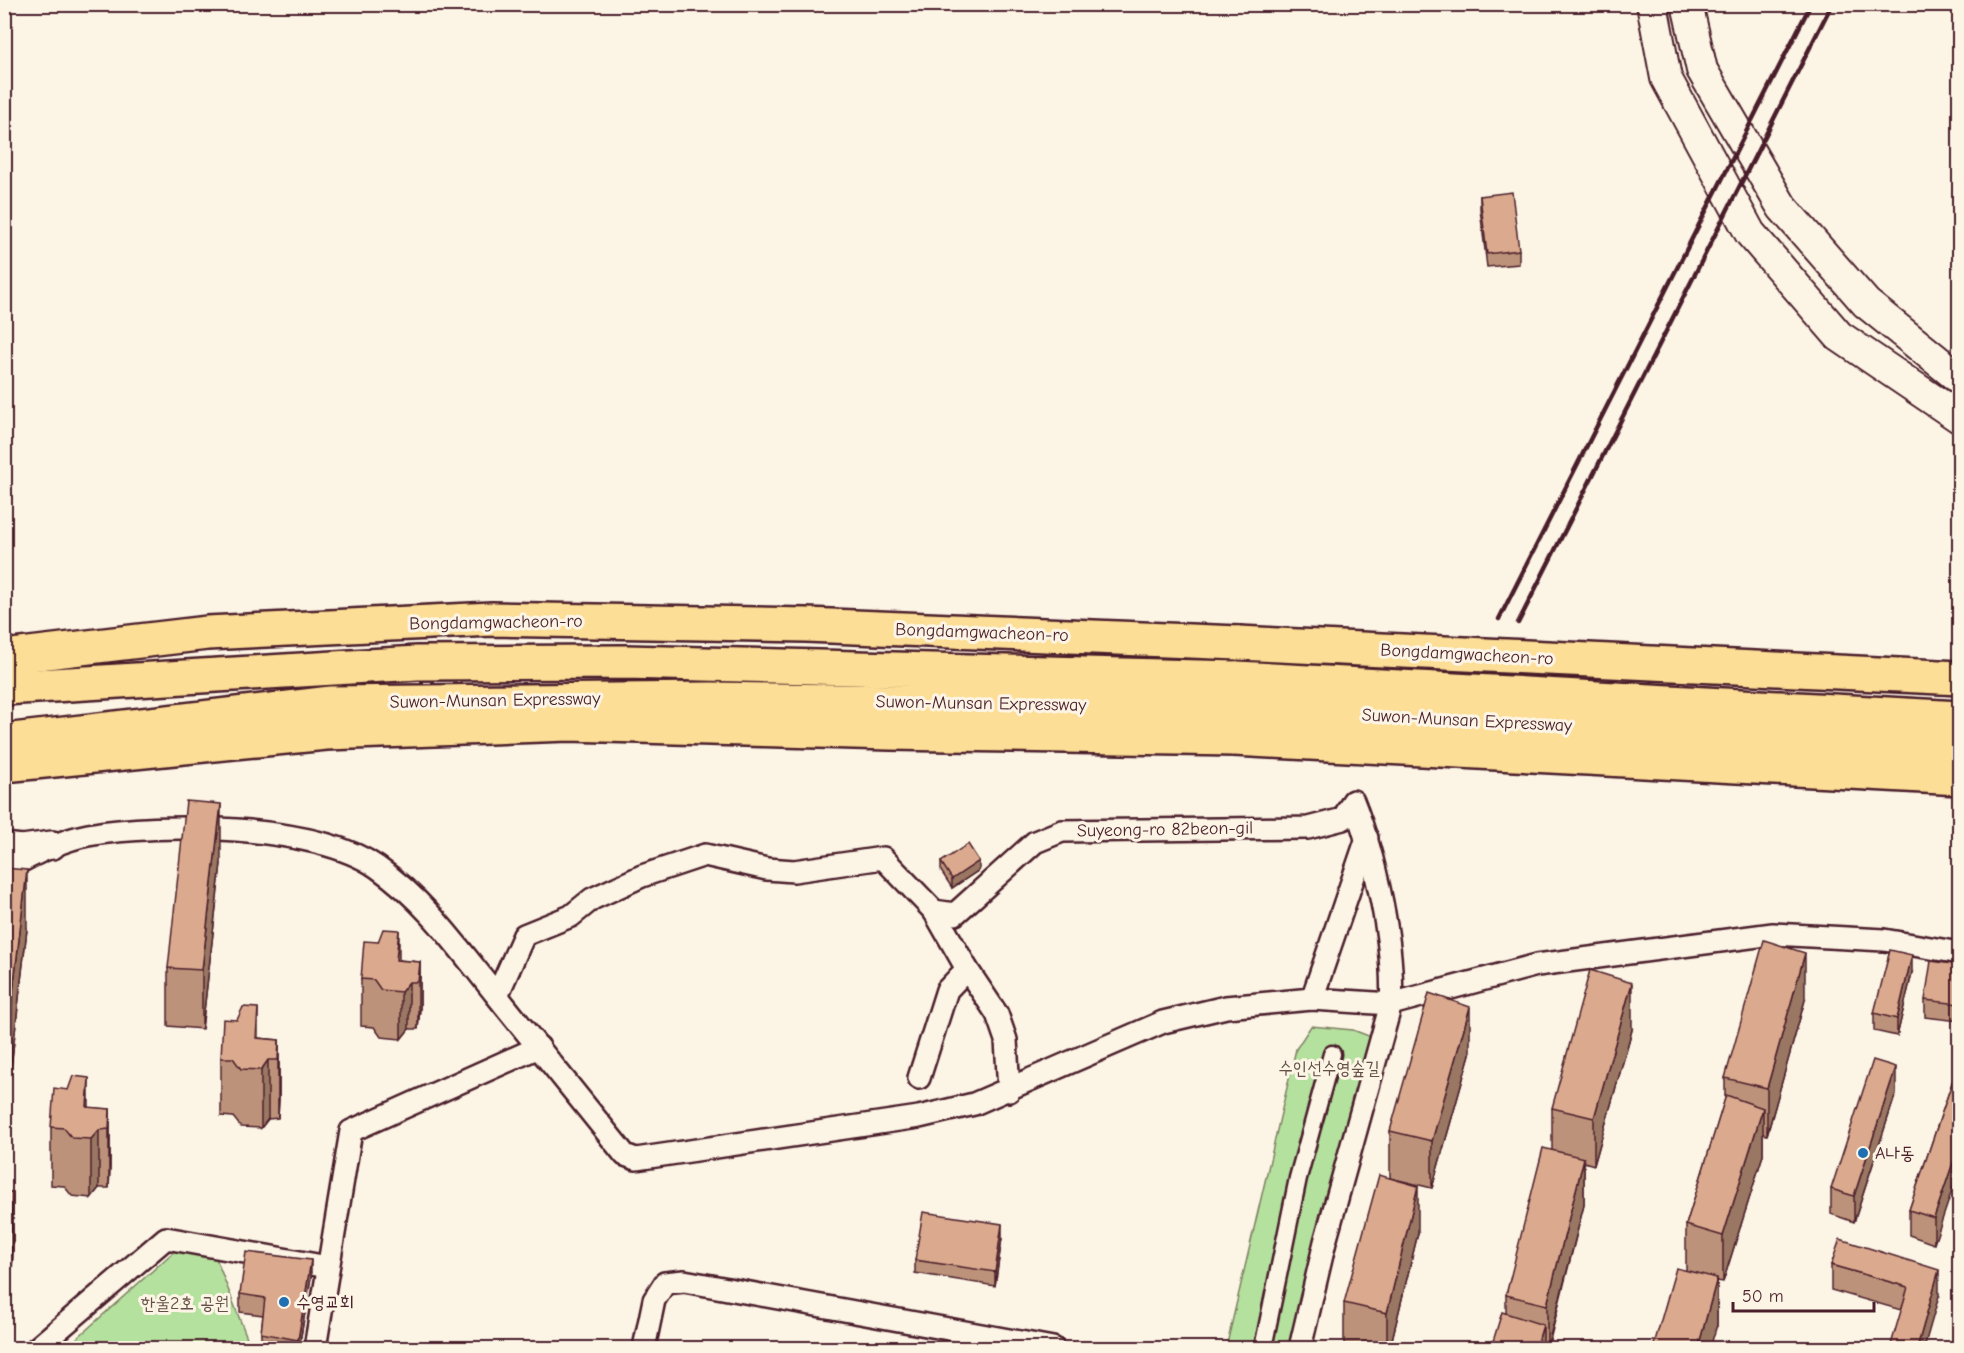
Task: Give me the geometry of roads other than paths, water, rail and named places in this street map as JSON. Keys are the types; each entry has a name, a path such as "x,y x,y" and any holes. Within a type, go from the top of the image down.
{"highway":[{"name":"Bongdamgwacheon-ro","path":"8,672 207,633 492,619 806,625 1239,643 1959,678"},
{"name":"Suwon-Munsan Expressway","path":"8,672 428,663 626,662 1236,692 1959,718"},
{"name":"Suwon-Munsan Expressway","path":"4,741 331,703 1236,692 1959,748"},
{"path":"4,765 326,733 569,724 1234,739 1959,778"}],"main road":[{"path":"1652,4 1666,78 1750,233 1839,336 1959,418"},
{"path":"1687,4 1702,70 1782,207 1866,303 1959,379"}],"street":[{"name":"Suyeong-ro 82beon-gil","path":"934,911 955,914 1035,842 1062,831 1308,828 1343,819 1353,801 1368,838 1393,973 1391,1004 1324,1242 1300,1348"},
{"path":"4,847 22,849 52,845 88,835 145,829 239,830 295,838 350,852 375,866 408,891 431,914 625,1155 632,1160 919,1117 974,1104 1009,1091 1163,1022 1226,1007 1312,999 1391,1004 1537,965 1773,934 1884,940 1959,953"},
{"path":"1312,999 1368,838"},
{"path":"4,870 52,845"},
{"path":"497,996 524,935 570,916 592,899 642,876 705,855 767,869 794,871 882,858 934,911 967,969 997,1014 1006,1040 1009,1091"},
{"path":"919,1078 947,990 967,969"},
{"path":"315,1348 351,1131 539,1047"},
{"path":"1263,1348 1298,1178 1332,1054"},
{"path":"37,1348 166,1238 328,1267"},
{"path":"644,1348 654,1300 665,1283 684,1281 1053,1348"}],"railway":[{"path":"1499,619 1811,4"},
{"path":"1518,623 1832,4"}],"place":[{"name":"A나동","path":"1863,1153"},
{"name":"수영교회","path":"284,1302"}],"park label":[{"name":"수인선수영숲길","path":"1329,1068"},
{"name":"한울2호 공원","path":"185,1303"}]}
